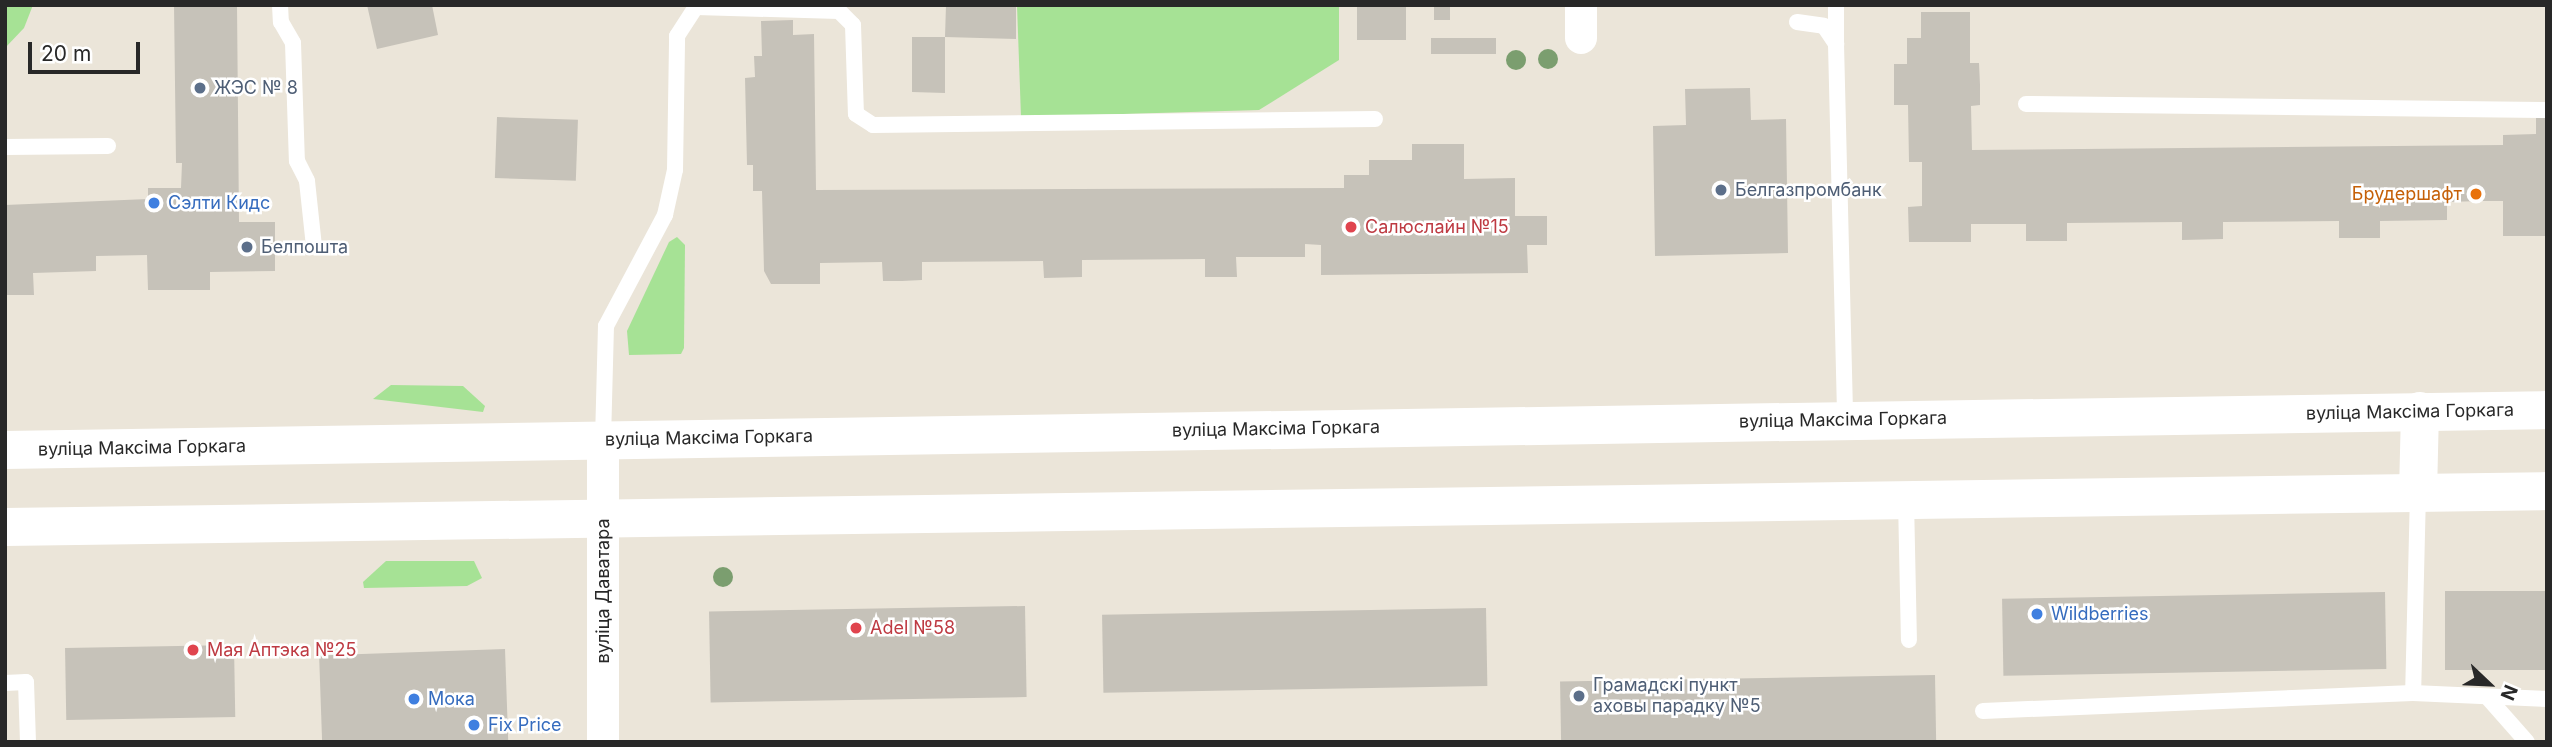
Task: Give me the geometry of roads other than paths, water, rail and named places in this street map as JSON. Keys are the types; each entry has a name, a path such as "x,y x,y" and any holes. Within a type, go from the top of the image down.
{"main road":[{"name":"вуліца Максіма Горкага","path":"5,450 2547,410"},
{"path":"2418,493 2420,411"},
{"path":"5,527 2547,492"}],"street":[{"path":"1573,39 1581,5"},
{"name":"вуліца Даватара","path":"603,440 603,742"}],"lane":[{"path":"280,5 281,22 293,43 297,161 307,181 314,247"},
{"path":"1836,5 1845,420"},
{"path":"603,440 606,326 665,215 676,170 677,36 696,7 839,10 853,25 856,114 873,125 1375,119"},
{"path":"1797,22 1824,26 1836,44"},
{"path":"2026,104 2547,110"},
{"path":"5,147 108,146"},
{"path":"2413,693 2418,493"},
{"path":"1906,500 1909,640"},
{"path":"5,683 26,682 28,742"},
{"path":"1983,711 2413,693 2489,699 2547,699"},
{"path":"2489,699 2527,742"}],"place":[{"name":"ЖЭС № 8","path":"200,88"},
{"name":"Белгазпромбанк","path":"1721,190"},
{"name":"Брудершафт","path":"2476,194"},
{"name":"Сэлти Кидс","path":"154,203"},
{"name":"Салюслайн №15","path":"1351,227"},
{"name":"Белпошта","path":"247,247"},
{"name":"Wildberries","path":"2037,614"},
{"name":"Adel №58","path":"856,628"},
{"name":"Мая Аптэка №25","path":"193,650"},
{"name":"Грамадскі пункт аховы парадку №5","path":"1579,696"},
{"name":"Мока","path":"414,699"},
{"name":"Fix Price","path":"474,725"}]}
